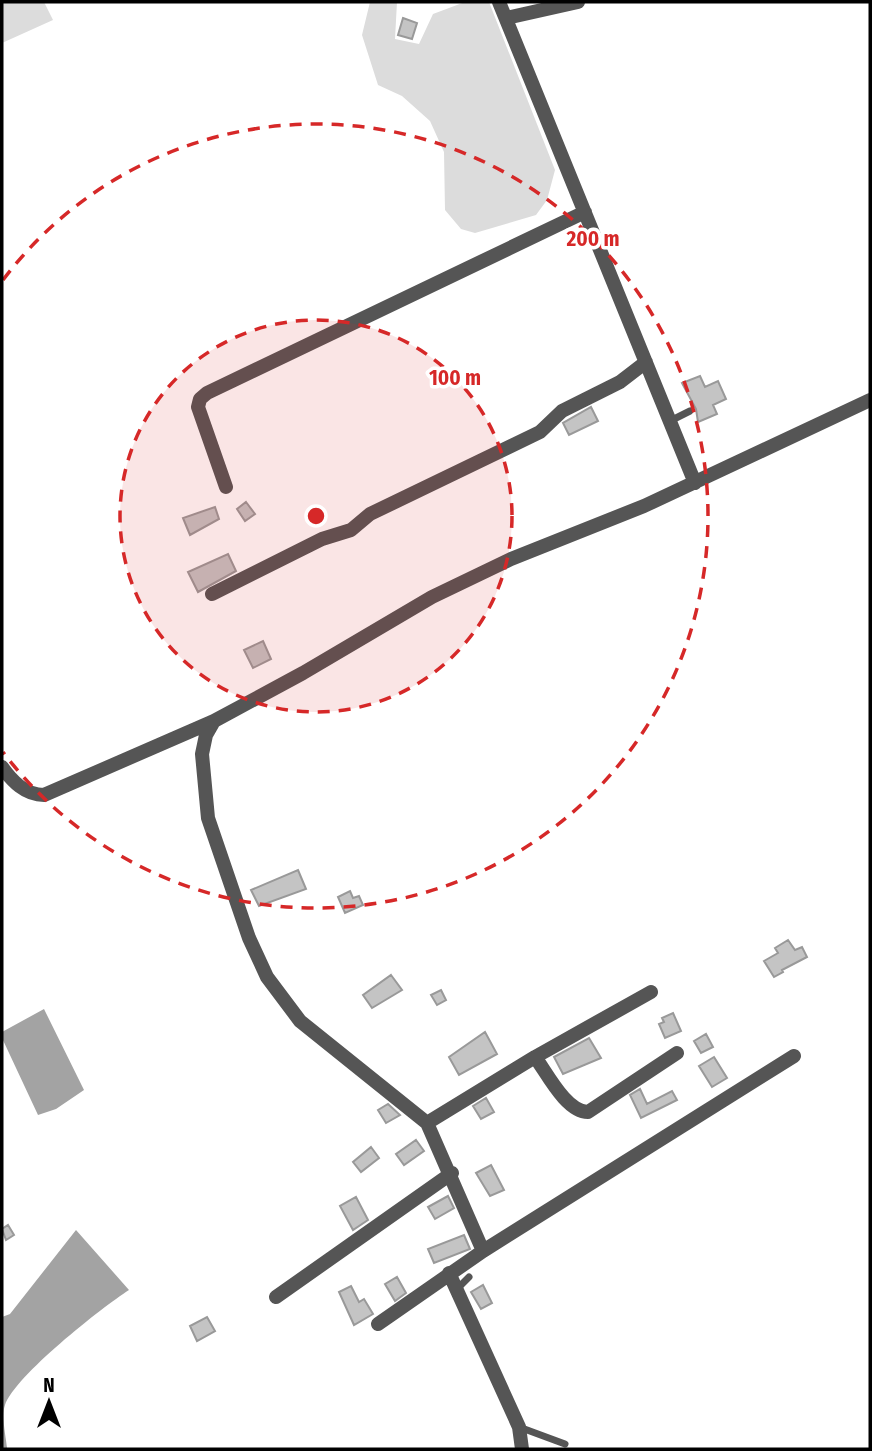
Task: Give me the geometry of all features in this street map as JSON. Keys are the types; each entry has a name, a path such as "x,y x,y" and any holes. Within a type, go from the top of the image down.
{"street":[{"path":"499,2 695,483"},
{"path":"506,19 578,2"},
{"path":"226,487 198,407 200,399 207,393 585,212"},
{"path":"212,594 322,539 351,530 370,514 540,432 562,411 620,383 646,362"},
{"path":"2,767 11,780 33,795 44,795 214,721 432,597 510,559 695,483 870,400"},
{"path":"214,721 206,735 202,754 208,818 249,938 267,976 300,1021 367,1072 427,1124 452,1173 483,1251"},
{"path":"427,1124 535,1056 651,992"},
{"path":"535,1056 571,1105 580,1112 588,1112 677,1054"},
{"path":"378,1324 483,1251 794,1056"},
{"path":"276,1297 452,1173"},
{"path":"449,1273 519,1427 522,1449"}],"lane":[{"path":"670,421 690,411"},
{"path":"457,1289 468,1278"},
{"path":"519,1427 565,1444"}],"shaded area":[{"path":"2,2 44,2 53,20 2,43"},
{"path":"370,2 397,2 395,39 419,44 433,14 465,2 489,2 555,170 547,200 536,215 475,233 461,229 445,210 444,152 430,121 402,96 378,85 362,35"},
{"path":"44,1009 84,1090 56,1109 38,1115 2,1038 2,1032"},
{"path":"76,1230 129,1290 60,1343 12,1392 4,1410 7,1448 2,1449 2,1317 10,1314"}],"building":[{"path":"403,18 417,23 412,39 398,35"},
{"path":"700,376 705,387 718,381 726,399 713,405 717,414 698,422 696,409 682,383"},
{"path":"591,407 598,421 569,435 563,423"},
{"path":"246,502 255,514 245,521 237,509"},
{"path":"215,507 219,519 190,535 183,518"},
{"path":"228,554 236,571 198,592 188,572"},
{"path":"263,641 271,659 253,668 244,650"},
{"path":"298,870 306,889 259,906 251,890"},
{"path":"350,891 353,898 359,896 363,905 345,913 338,897"},
{"path":"788,940 795,950 802,947 807,957 774,977 764,961 778,953 775,948"},
{"path":"391,975 402,990 372,1008 363,995"},
{"path":"441,990 446,1000 437,1005 431,995"},
{"path":"673,1013 681,1031 665,1038 659,1024 664,1022 662,1018"},
{"path":"485,1032 497,1054 459,1075 449,1057"},
{"path":"706,1034 713,1047 701,1053 694,1041"},
{"path":"589,1038 601,1058 563,1074 554,1057"},
{"path":"714,1057 727,1078 712,1087 699,1066"},
{"path":"640,1089 647,1104 672,1091 677,1100 641,1118 630,1095"},
{"path":"486,1098 494,1112 481,1119 473,1106"},
{"path":"388,1104 400,1115 386,1123 378,1110"},
{"path":"416,1140 424,1151 404,1165 396,1154"},
{"path":"371,1147 379,1158 361,1172 353,1162"},
{"path":"491,1165 504,1190 490,1196 476,1173"},
{"path":"448,1196 454,1208 435,1219 428,1207"},
{"path":"356,1197 368,1220 353,1230 340,1206"},
{"path":"8,1225 14,1235 6,1240 2,1229"},
{"path":"464,1235 470,1249 434,1263 428,1249"},
{"path":"397,1277 406,1293 395,1301 385,1284"},
{"path":"483,1285 492,1303 481,1309 471,1292"},
{"path":"351,1286 359,1302 364,1299 373,1314 354,1325 339,1292"},
{"path":"207,1317 215,1331 197,1341 190,1326"}]}
